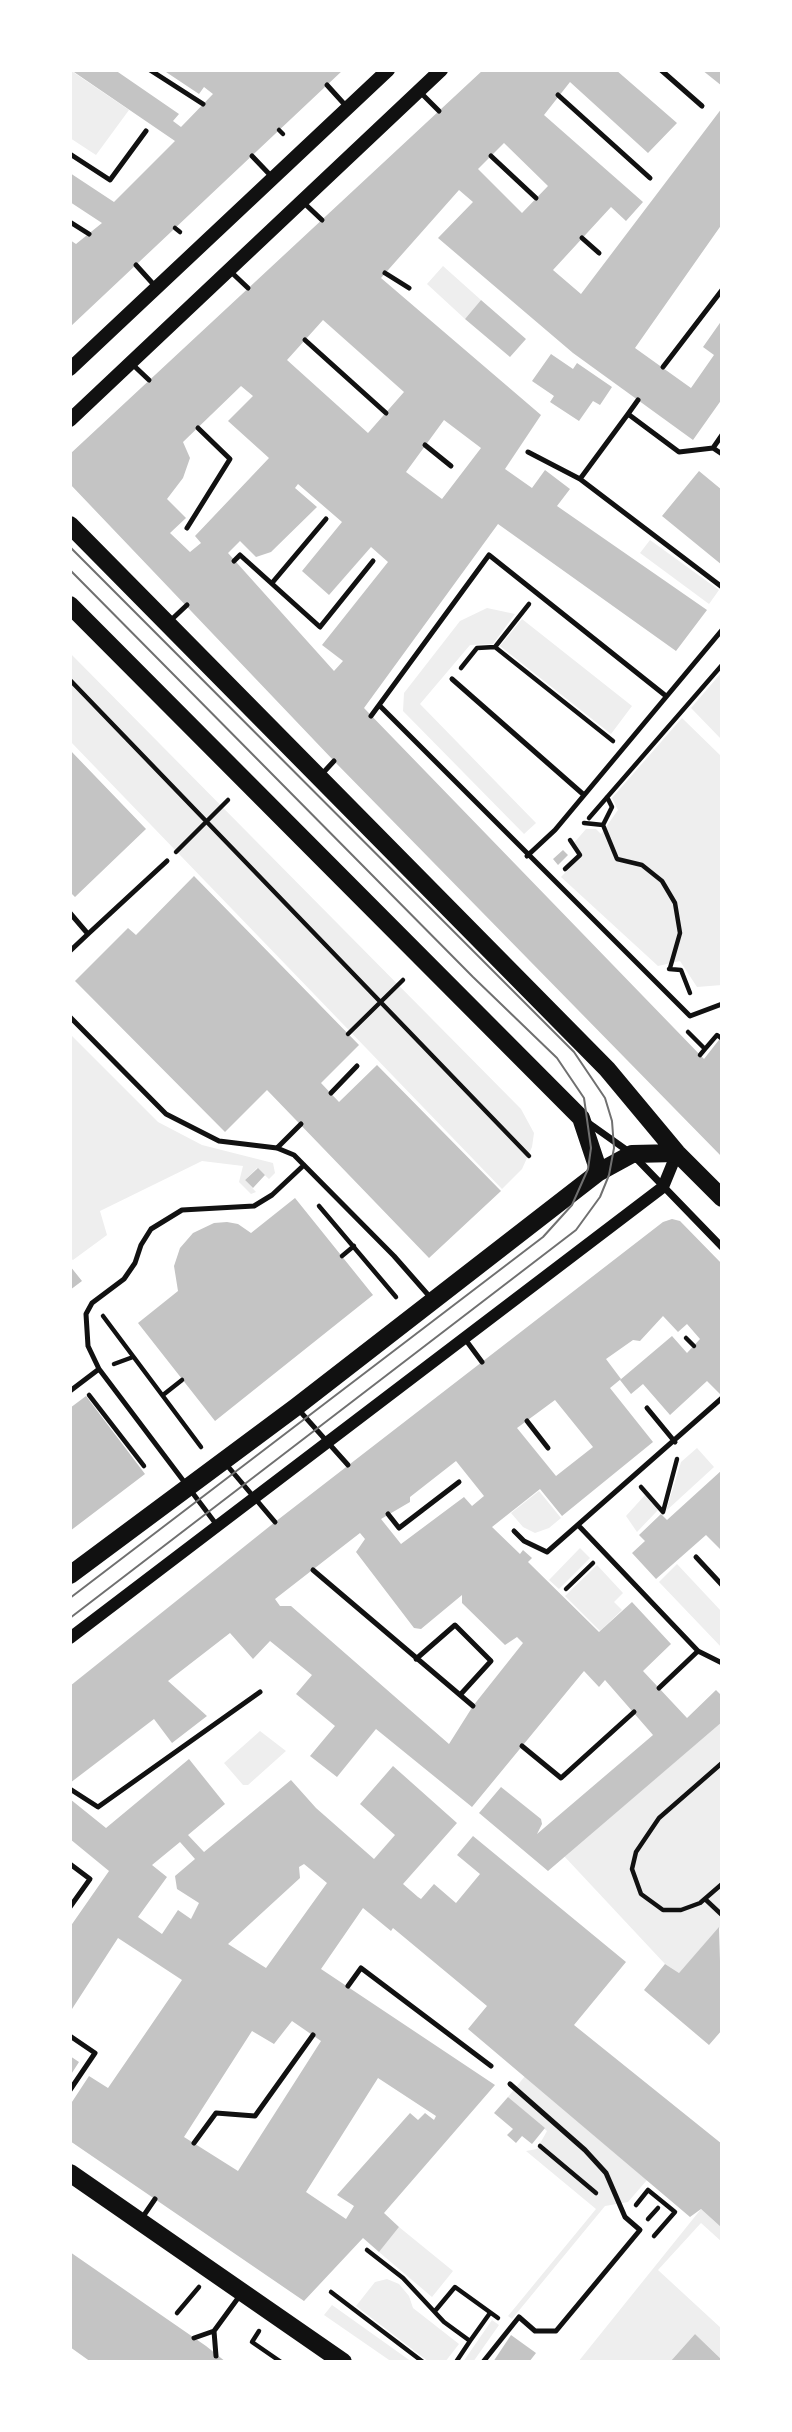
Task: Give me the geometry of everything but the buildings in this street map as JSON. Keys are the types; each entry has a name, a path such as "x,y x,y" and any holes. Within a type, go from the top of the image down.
{"main road":[{"path":"71,367 388,70"},
{"path":"70,420 441,70"},
{"path":"70,525 607,1069 677,1153 722,1198"},
{"path":"70,605 581,1118 599,1172"},
{"path":"70,1575 296,1407 599,1172 632,1154 677,1153"},
{"path":"70,2173 343,2362"}],"street":[{"path":"581,1118 632,1154 722,1247"},
{"path":"70,1638 663,1187 677,1153"}],"lane":[{"path":"150,70 203,104"},
{"path":"661,70 702,106"},
{"path":"327,85 348,107"},
{"path":"419,91 439,111"},
{"path":"558,95 650,178"},
{"path":"70,154 110,180 146,131"},
{"path":"252,156 273,178"},
{"path":"491,156 536,198"},
{"path":"302,201 322,220"},
{"path":"70,222 89,233"},
{"path":"582,238 599,253"},
{"path":"136,265 157,288"},
{"path":"229,270 248,288"},
{"path":"386,273 409,288"},
{"path":"663,368 722,290"},
{"path":"305,340 386,413"},
{"path":"131,363 149,380"},
{"path":"580,479 638,400"},
{"path":"628,414 679,452 713,448 722,454"},
{"path":"187,528 230,459 198,428"},
{"path":"713,448 722,435"},
{"path":"425,445 451,466"},
{"path":"528,453 580,479 722,587"},
{"path":"272,583 326,519"},
{"path":"234,561 240,555 320,627 373,561"},
{"path":"371,716 489,555 666,696"},
{"path":"167,623 187,605"},
{"path":"527,856 584,795 722,630"},
{"path":"452,679 584,795"},
{"path":"379,705 527,856 690,1016 722,1004"},
{"path":"320,776 334,761"},
{"path":"70,951 167,861"},
{"path":"70,914 88,934"},
{"path":"70,1017 166,1114 219,1141 277,1148 294,1155 394,1256 432,1300"},
{"path":"331,1093 357,1066"},
{"path":"277,1148 302,1124"},
{"path":"218,1526 99,1369 88,1346 86,1314 92,1303 124,1279 151,1229 182,1210 254,1206 272,1195 304,1165"},
{"path":"464,1338 482,1362"},
{"path":"70,1391 99,1369"},
{"path":"514,1531 524,1541 547,1552 722,1398"},
{"path":"296,1407 348,1465"},
{"path":"647,1408 675,1442"},
{"path":"527,1421 548,1448"},
{"path":"223,1461 275,1522"},
{"path":"388,1514 399,1528 459,1482"},
{"path":"578,1525 698,1651 722,1663"},
{"path":"696,1558 722,1585"},
{"path":"313,1570 473,1706"},
{"path":"416,1659 455,1625 491,1661 460,1695"},
{"path":"659,1688 698,1651"},
{"path":"70,1788 98,1807 260,1692"},
{"path":"522,1746 561,1779 634,1712"},
{"path":"70,1864 90,1879 70,1908"},
{"path":"348,1986 361,1968 491,2067"},
{"path":"194,2143 216,2113 255,2116 313,2035"},
{"path":"70,2036 95,2053 70,2090"},
{"path":"483,2362 519,2318 536,2331 556,2331 640,2230 625,2217 606,2173 585,2150 510,2084"},
{"path":"140,2220 155,2199"},
{"path":"194,2338 214,2331 242,2292"},
{"path":"214,2331 216,2356"}],"path":[{"path":"495,647 537,593"},
{"path":"452,679 477,648 495,647 638,762"},
{"path":"553,882 580,855 568,842 722,664"},
{"path":"70,680 530,1156"},
{"path":"607,797 612,807 603,825 617,859 642,865 663,881 675,903 680,933 670,968"},
{"path":"167,861 228,800"},
{"path":"584,823 603,825"},
{"path":"348,1034 403,980"},
{"path":"700,1055 705,1049"},
{"path":"293,1176 396,1297"},
{"path":"342,1256 354,1246"},
{"path":"92,1303 201,1447"},
{"path":"686,1338 694,1346"},
{"path":"163,1395 182,1380"},
{"path":"80,1384 144,1466"},
{"path":"633,1478 663,1512 678,1466 675,1442"},
{"path":"566,1589 604,1552"},
{"path":"722,1763 659,1818 636,1852 632,1869 641,1894 663,1910 681,1910 705,1899 722,1884"},
{"path":"705,1899 722,1915"},
{"path":"540,2146 625,2217"},
{"path":"635,2205 648,2190 675,2213 662,2228"},
{"path":"662,2202 667,2197"},
{"path":"647,2221 658,2208"},
{"path":"367,2250 403,2278 470,2342"},
{"path":"435,2311 455,2287 510,2327"},
{"path":"177,2313 193,2290 205,2288"},
{"path":"331,2292 423,2362"},
{"path":"456,2362 490,2313"}],"shaded area":[{"path":"70,70 129,110 96,155 70,138"},
{"path":"443,266 481,300 465,319 427,284"},
{"path":"650,540 719,590 709,604 640,553"},
{"path":"487,608 515,614 493,644 470,645 420,704 536,823 524,834 403,711 404,693 460,621"},
{"path":"522,619 632,706 611,734 500,646"},
{"path":"70,653 521,1109 534,1133 532,1147 522,1169 502,1189 70,741"},
{"path":"722,672 722,740 691,708"},
{"path":"682,718 722,757 722,985 697,987 680,961 658,966 561,877 582,855 573,844 586,829 596,829 601,834 618,810 612,798"},
{"path":"70,1034 158,1122 202,1145 273,1163 275,1173 269,1179 257,1168 245,1180 256,1192 251,1194 239,1182 243,1166 202,1161 100,1211 107,1235 73,1260 70,1258"},
{"path":"697,1448 714,1467 666,1511 681,1462"},
{"path":"539,1491 561,1518 549,1528 535,1533 523,1527 511,1513"},
{"path":"645,1495 658,1510 637,1532 626,1516"},
{"path":"580,1548 590,1558 559,1589 549,1580"},
{"path":"677,1564 722,1612 722,1648 659,1582"},
{"path":"597,1565 623,1593 614,1602 622,1610 600,1631 565,1596"},
{"path":"722,1722 722,1930 719,1928 679,1973 665,1964 564,1856"},
{"path":"260,1731 286,1751 248,1785 243,1785 224,1763"},
{"path":"525,2076 647,2180 628,2202 605,2206 512,2319 508,2316 596,2209 526,2151 537,2149 547,2131 508,2097"},
{"path":"701,2209 722,2228 722,2242 701,2223 658,2270 722,2329 722,2360 695,2334 670,2362 578,2362"},
{"path":"399,2227 453,2271 432,2297 379,2252"},
{"path":"387,2279 399,2284 409,2296 413,2308 459,2344 445,2362 429,2362 356,2306 375,2282"},
{"path":"332,2305 412,2362 392,2362 324,2315"},
{"path":"492,2320 499,2325 473,2362 463,2362"}],"tram line":[{"path":"70,547 574,1052 605,1098 612,1121 614,1148 609,1175 600,1197 576,1230 70,1618"},
{"path":"70,570 473,977 557,1058 584,1098 591,1148 588,1169 572,1205 543,1237 70,1598"}]}
